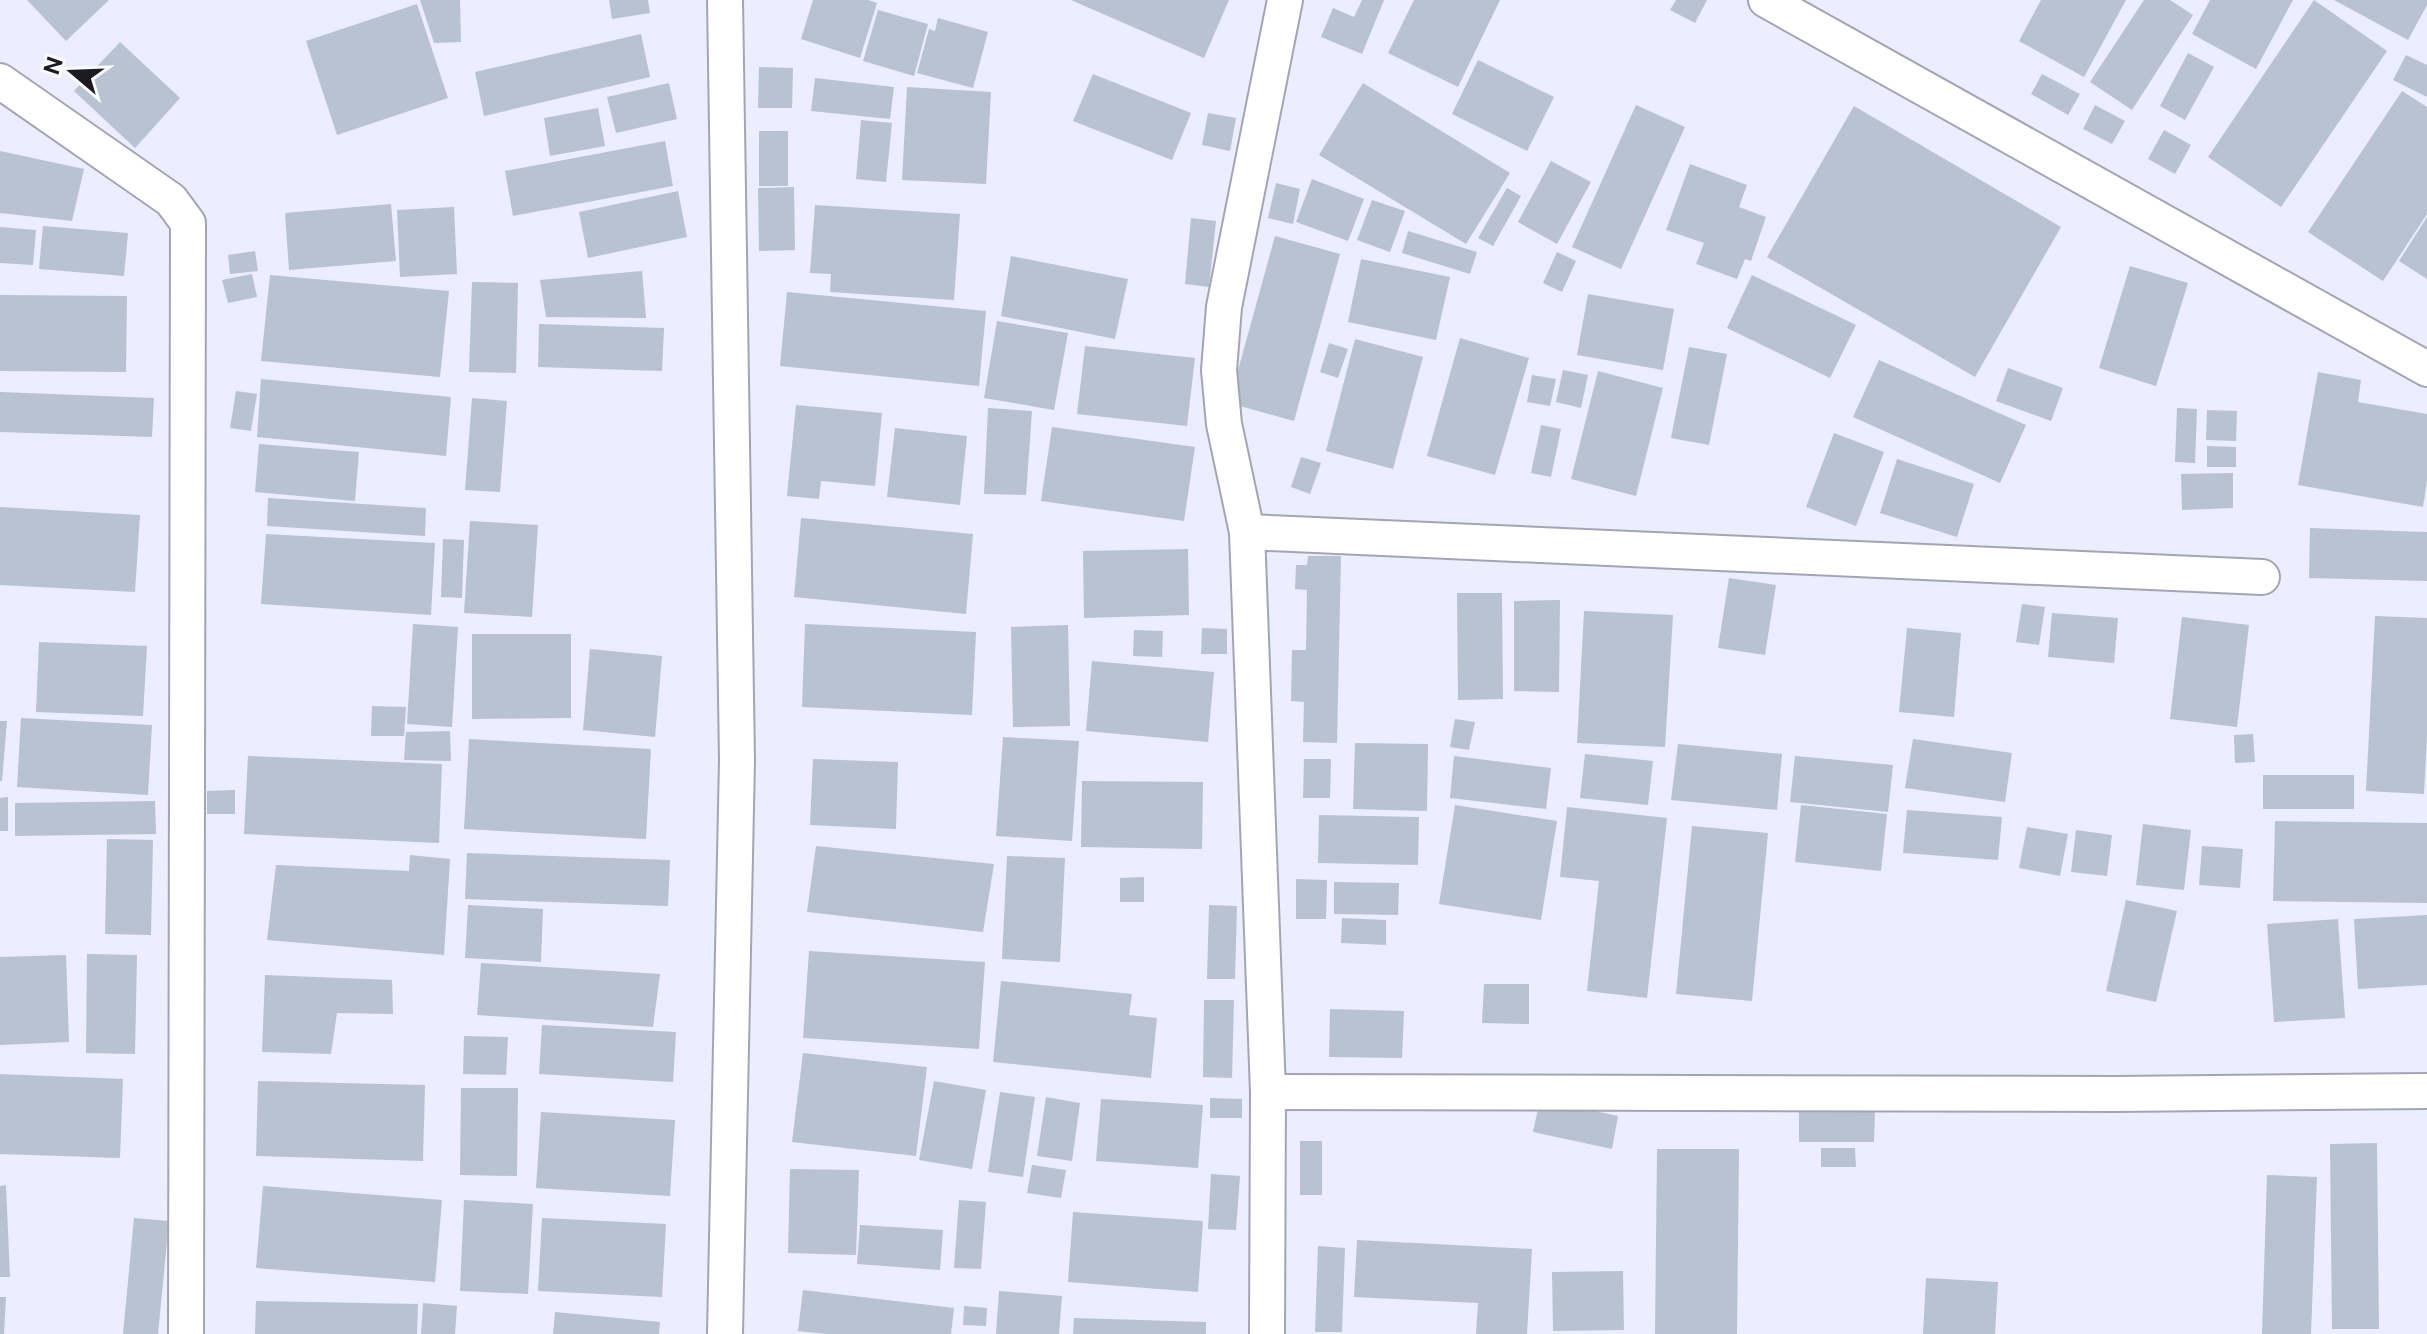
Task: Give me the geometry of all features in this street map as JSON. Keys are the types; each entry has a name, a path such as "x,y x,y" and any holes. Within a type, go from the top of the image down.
{"street":[{"path":"725,0 737,760 725,1334"},
{"path":"1267,1334 1268,1092 1247,532 1224,424 1219,370 1224,307 1285,0"},
{"path":"1766,0 2427,369"},
{"path":"0,81 171,200 188,223 186,1334"},
{"path":"1247,532 2262,577"},
{"path":"1268,1092 2115,1094 2427,1091"}],"building":[{"path":"27,0 109,0 66,41"},
{"path":"420,0 460,0 461,42 434,43"},
{"path":"609,0 648,0 650,13 612,19"},
{"path":"813,0 868,0 877,3 860,58 801,39"},
{"path":"1071,0 1229,0 1204,58"},
{"path":"1362,0 1384,0 1362,54 1321,37 1333,8 1354,17"},
{"path":"1414,0 1500,0 1458,87 1388,53"},
{"path":"1676,0 1707,0 1695,23 1670,10"},
{"path":"2041,0 2126,0 2084,77 2019,41"},
{"path":"2144,0 2170,0 2193,15 2132,110 2090,82"},
{"path":"2210,0 2293,0 2256,69 2192,34"},
{"path":"2314,0 2387,51 2281,207 2208,157"},
{"path":"2334,0 2427,0 2427,5 2408,40"},
{"path":"417,4 448,98 337,135 306,41"},
{"path":"878,10 928,24 914,76 863,61"},
{"path":"938,18 988,32 973,88 917,73 929,29 935,31"},
{"path":"641,34 650,77 484,116 475,72"},
{"path":"120,42 180,98 135,148 74,91"},
{"path":"2188,53 2214,67 2185,120 2160,106"},
{"path":"2406,55 2427,65 2427,97 2393,80"},
{"path":"1478,60 1554,97 1527,151 1452,114"},
{"path":"759,67 793,68 792,108 758,108"},
{"path":"1093,74 1191,113 1172,160 1073,121"},
{"path":"2042,74 2080,94 2068,115 2031,94"},
{"path":"815,78 894,87 890,119 811,111"},
{"path":"669,83 677,119 616,133 607,97"},
{"path":"1363,83 1510,173 1466,244 1319,155"},
{"path":"907,87 991,92 986,184 902,180"},
{"path":"2402,91 2427,107 2427,214 2383,281 2308,232"},
{"path":"1636,105 1685,127 1621,269 1572,247"},
{"path":"2095,105 2125,121 2112,144 2083,129"},
{"path":"1854,106 2061,227 1975,377 1767,257"},
{"path":"598,108 605,146 550,156 544,118"},
{"path":"1208,113 1236,118 1230,151 1202,145"},
{"path":"861,120 892,123 886,182 856,179"},
{"path":"2164,130 2191,145 2175,174 2148,159"},
{"path":"759,131 788,131 788,186 759,186"},
{"path":"665,141 673,186 513,216 505,171"},
{"path":"0,151 84,169 72,221 0,213"},
{"path":"1551,161 1591,182 1557,244 1518,222"},
{"path":"1690,164 1747,185 1739,207 1766,217 1751,261 1745,259 1737,279 1696,264 1704,243 1666,230"},
{"path":"1312,179 1364,199 1348,241 1296,222"},
{"path":"1276,183 1300,189 1293,224 1268,218"},
{"path":"794,187 795,250 759,251 758,188"},
{"path":"1507,188 1521,196 1493,246 1478,238"},
{"path":"678,191 687,237 588,258 579,212"},
{"path":"1372,200 1405,211 1390,252 1357,240"},
{"path":"391,204 396,261 289,270 285,213"},
{"path":"815,205 960,214 954,300 830,292 831,274 810,273"},
{"path":"454,207 457,274 400,277 397,210"},
{"path":"2427,217 2427,279 2399,261"},
{"path":"1191,218 1216,221 1209,287 1185,284"},
{"path":"43,226 128,233 124,276 39,269"},
{"path":"0,227 36,230 33,265 0,263"},
{"path":"1408,231 1477,252 1470,274 1402,253"},
{"path":"1275,236 1340,254 1294,421 1229,403"},
{"path":"255,251 258,271 230,274 228,255"},
{"path":"1557,252 1576,261 1562,292 1543,283"},
{"path":"1011,256 1128,279 1115,339 1001,316"},
{"path":"1361,259 1450,277 1436,340 1348,322"},
{"path":"2130,266 2188,283 2156,386 2099,368"},
{"path":"642,271 646,318 546,317 540,280"},
{"path":"252,274 257,297 228,303 222,280"},
{"path":"270,275 449,291 440,377 261,361"},
{"path":"1752,275 1856,325 1830,378 1727,328"},
{"path":"472,282 518,283 516,373 469,372"},
{"path":"787,292 986,311 979,386 780,366"},
{"path":"1588,294 1674,309 1663,370 1577,355"},
{"path":"0,295 127,296 126,372 0,371"},
{"path":"997,321 1068,333 1054,410 984,398"},
{"path":"539,324 664,328 662,371 538,367"},
{"path":"1460,338 1529,358 1495,475 1427,456"},
{"path":"1355,339 1423,357 1393,469 1326,451"},
{"path":"1329,343 1348,349 1338,378 1320,372"},
{"path":"1085,346 1195,358 1187,426 1077,414"},
{"path":"1689,347 1727,354 1709,445 1671,438"},
{"path":"1879,360 2026,425 2000,483 1853,417"},
{"path":"2008,368 2063,388 2051,421 1996,401"},
{"path":"1563,370 1588,375 1581,408 1556,402"},
{"path":"1598,371 1663,388 1636,496 1571,479"},
{"path":"2318,372 2361,380 2358,402 2427,414 2427,481 2423,507 2298,485"},
{"path":"1532,375 1556,379 1550,406 1527,402"},
{"path":"261,379 451,397 446,456 257,437"},
{"path":"236,391 257,394 251,431 230,428"},
{"path":"0,392 154,398 152,437 0,432"},
{"path":"472,398 507,401 500,492 465,490"},
{"path":"796,405 882,413 875,486 821,481 819,499 787,496"},
{"path":"988,408 1032,411 1026,495 984,494"},
{"path":"2177,408 2197,409 2195,463 2175,462"},
{"path":"2207,410 2237,411 2236,441 2206,440"},
{"path":"1541,425 1561,429 1551,477 1531,473"},
{"path":"1052,427 1195,447 1184,521 1041,501"},
{"path":"895,428 967,436 960,505 887,497"},
{"path":"1834,433 1884,452 1856,526 1806,507"},
{"path":"259,444 359,452 355,501 255,492"},
{"path":"2207,446 2236,447 2236,467 2207,467"},
{"path":"1301,457 1321,463 1310,494 1291,487"},
{"path":"1897,459 1974,484 1957,537 1880,513"},
{"path":"2233,473 2233,508 2182,510 2181,474"},
{"path":"268,498 426,508 425,536 267,526"},
{"path":"0,507 140,515 135,592 0,585"},
{"path":"801,518 973,534 966,614 794,597"},
{"path":"470,521 538,525 532,617 464,613"},
{"path":"2310,528 2427,532 2427,581 2309,578"},
{"path":"266,534 435,543 431,615 261,604"},
{"path":"443,539 464,540 462,598 441,597"},
{"path":"1188,549 1189,615 1084,618 1083,551"},
{"path":"1308,556 1341,556 1337,743 1303,742 1304,702 1291,701 1292,650 1306,650 1307,590 1295,589 1296,565 1307,565"},
{"path":"1729,578 1776,585 1765,655 1718,648"},
{"path":"1457,593 1502,593 1503,699 1458,700"},
{"path":"1560,600 1559,692 1514,691 1514,601"},
{"path":"2022,604 2045,607 2039,645 2016,642"},
{"path":"1584,611 1673,615 1665,747 1577,743"},
{"path":"2052,613 2118,618 2114,663 2048,657"},
{"path":"2375,616 2427,618 2424,794 2366,791"},
{"path":"2182,617 2249,625 2237,727 2170,719"},
{"path":"413,624 458,627 452,727 407,724"},
{"path":"805,624 976,632 972,715 802,707"},
{"path":"1068,625 1070,726 1013,727 1011,627"},
{"path":"1202,628 1227,629 1227,654 1201,654"},
{"path":"1907,628 1961,633 1954,717 1899,712"},
{"path":"1134,630 1163,631 1162,657 1133,656"},
{"path":"472,634 571,634 571,718 472,719"},
{"path":"39,642 147,646 143,716 36,712"},
{"path":"590,649 662,656 655,737 583,730"},
{"path":"1092,661 1214,672 1208,742 1086,731"},
{"path":"372,706 406,707 404,736 371,736"},
{"path":"21,718 152,725 148,795 17,787"},
{"path":"1455,719 1475,722 1469,750 1450,747"},
{"path":"0,721 7,721 2,781 0,781"},
{"path":"450,731 451,761 404,760 406,732"},
{"path":"2253,734 2255,762 2235,763 2234,735"},
{"path":"1003,737 1079,741 1072,841 996,836"},
{"path":"469,739 651,749 646,839 464,829"},
{"path":"1913,739 2012,753 2005,802 1905,788"},
{"path":"1355,743 1428,744 1427,811 1353,809"},
{"path":"1678,744 1782,754 1777,810 1671,800"},
{"path":"1585,754 1653,761 1648,805 1580,798"},
{"path":"248,756 442,764 439,843 244,834"},
{"path":"1454,756 1551,768 1546,809 1450,798"},
{"path":"1795,756 1893,765 1888,812 1790,802"},
{"path":"813,759 898,762 896,829 810,825"},
{"path":"1304,759 1331,759 1330,798 1303,798"},
{"path":"2263,775 2354,775 2354,809 2263,809"},
{"path":"1082,781 1203,782 1202,849 1081,847"},
{"path":"235,790 235,814 207,814 207,791"},
{"path":"8,797 8,831 0,831 0,798"},
{"path":"155,801 156,834 15,836 15,803"},
{"path":"1455,805 1557,821 1541,920 1439,904"},
{"path":"1801,805 1887,814 1881,871 1795,862"},
{"path":"1567,807 1667,818 1647,998 1587,991 1599,881 1560,877"},
{"path":"1907,810 2002,817 1998,860 1903,853"},
{"path":"1319,815 1419,817 1418,865 1318,863"},
{"path":"2275,821 2427,823 2427,903 2273,901"},
{"path":"2143,824 2191,830 2184,890 2136,885"},
{"path":"1692,826 1768,833 1752,1001 1676,994"},
{"path":"2027,827 2068,834 2060,876 2019,868"},
{"path":"2076,830 2112,835 2107,876 2071,872"},
{"path":"107,839 153,840 151,935 105,934"},
{"path":"816,846 994,864 983,932 807,912"},
{"path":"2202,846 2243,849 2240,888 2199,885"},
{"path":"467,853 670,860 668,906 465,899"},
{"path":"410,855 450,859 444,955 267,940 276,865 409,871"},
{"path":"1007,856 1065,858 1060,962 1002,959"},
{"path":"1144,877 1144,902 1120,902 1120,878"},
{"path":"1296,879 1327,880 1326,919 1296,919"},
{"path":"1334,882 1399,883 1398,915 1334,914"},
{"path":"2126,900 2177,911 2156,1002 2106,991"},
{"path":"468,905 543,909 541,962 465,958"},
{"path":"1209,905 1237,906 1235,979 1207,979"},
{"path":"2427,915 2427,985 2358,989 2354,919"},
{"path":"1342,918 1386,920 1386,945 1341,943"},
{"path":"2338,919 2345,1018 2274,1022 2267,924"},
{"path":"809,951 985,962 979,1049 803,1038"},
{"path":"87,954 137,955 135,1054 86,1053"},
{"path":"66,955 69,1042 0,1045 0,957"},
{"path":"481,963 660,974 653,1027 477,1015"},
{"path":"265,975 392,980 393,1014 337,1013 331,1054 262,1052"},
{"path":"1001,981 1132,994 1129,1015 1157,1018 1151,1078 993,1062"},
{"path":"1484,984 1529,984 1529,1024 1482,1023"},
{"path":"1204,1000 1234,1000 1232,1078 1203,1077"},
{"path":"1330,1009 1404,1011 1402,1058 1329,1057"},
{"path":"542,1025 676,1032 673,1082 539,1074"},
{"path":"464,1036 508,1037 506,1075 463,1074"},
{"path":"803,1053 927,1067 916,1156 792,1142"},
{"path":"0,1074 123,1079 120,1158 0,1154"},
{"path":"258,1081 425,1085 423,1161 256,1156"},
{"path":"934,1081 986,1090 972,1169 919,1160"},
{"path":"461,1088 518,1088 517,1176 460,1175"},
{"path":"1000,1092 1035,1097 1023,1177 988,1172"},
{"path":"1046,1097 1080,1103 1072,1161 1037,1156"},
{"path":"1210,1098 1242,1099 1242,1118 1210,1118"},
{"path":"1101,1099 1203,1105 1198,1168 1096,1161"},
{"path":"1540,1099 1618,1116 1612,1149 1533,1132"},
{"path":"1799,1110 1875,1110 1874,1142 1799,1142"},
{"path":"541,1112 675,1120 670,1196 536,1188"},
{"path":"1300,1141 1322,1141 1322,1195 1300,1195"},
{"path":"2377,1143 2379,1329 2332,1329 2330,1144"},
{"path":"1821,1148 1855,1148 1856,1167 1821,1167"},
{"path":"1657,1149 1739,1149 1737,1334 1655,1334"},
{"path":"1032,1165 1066,1170 1061,1198 1027,1193"},
{"path":"790,1169 859,1170 856,1255 788,1253"},
{"path":"1211,1174 1240,1176 1236,1230 1208,1229"},
{"path":"2267,1175 2317,1177 2311,1334 2262,1334"},
{"path":"6,1185 10,1277 0,1277 0,1186"},
{"path":"263,1186 442,1200 435,1282 256,1268"},
{"path":"464,1200 533,1204 528,1294 460,1291"},
{"path":"959,1200 986,1202 981,1269 954,1268"},
{"path":"1073,1212 1203,1221 1198,1292 1068,1282"},
{"path":"134,1218 169,1221 158,1334 123,1334"},
{"path":"542,1218 666,1224 662,1297 538,1291"},
{"path":"860,1225 943,1230 940,1270 857,1264"},
{"path":"1357,1240 1532,1249 1527,1334 1476,1334 1478,1303 1354,1297"},
{"path":"1318,1246 1345,1248 1342,1332 1315,1332"},
{"path":"1623,1271 1624,1330 1553,1331 1552,1272"},
{"path":"1926,1278 1998,1282 1995,1334 1923,1334"},
{"path":"803,1290 954,1308 951,1334 827,1334 798,1331"},
{"path":"999,1291 1062,1296 1059,1334 996,1334"},
{"path":"0,1297 6,1297 4,1334 0,1334"},
{"path":"256,1301 418,1304 417,1334 255,1334"},
{"path":"423,1303 457,1306 455,1334 421,1334"},
{"path":"964,1306 987,1308 986,1326 963,1325"},
{"path":"555,1312 660,1322 659,1334 553,1334"},
{"path":"1074,1318 1206,1322 1206,1334 1073,1334"}]}
